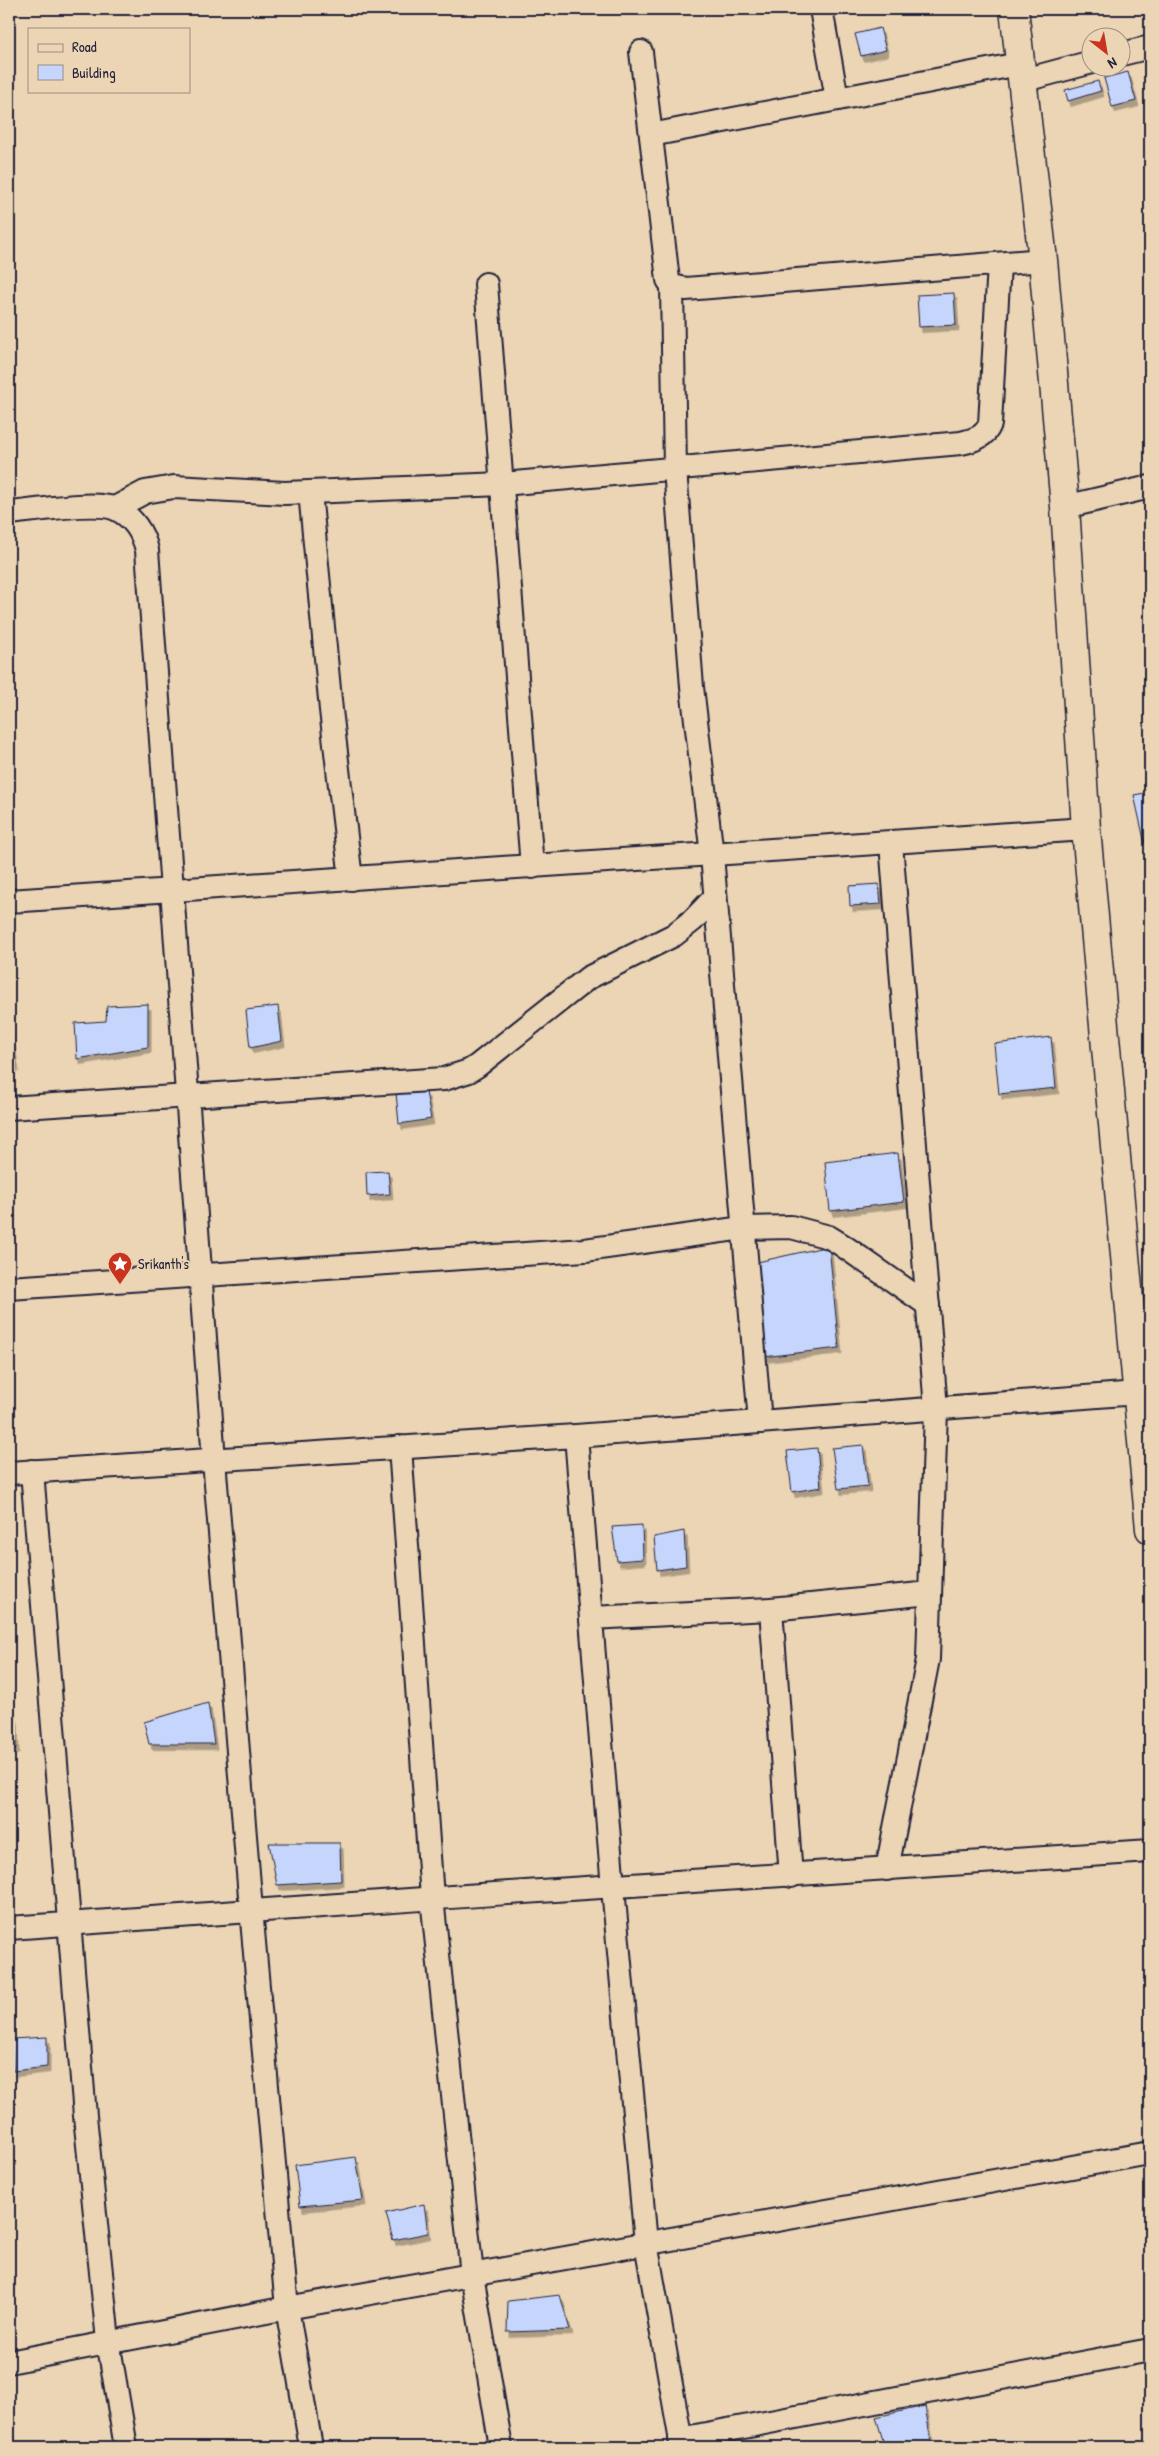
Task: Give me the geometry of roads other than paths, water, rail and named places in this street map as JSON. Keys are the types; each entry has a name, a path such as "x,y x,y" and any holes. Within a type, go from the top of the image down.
{"main road":[{"path":"1014,9 1043,260 1065,506 1086,829 1145,1392 1150,1529"}],"street":[{"path":"821,9 836,99"},
{"path":"1132,52 1150,47"},
{"path":"641,52 668,280 672,286 675,469 692,687 712,855 760,1422"},
{"path":"651,135 836,99 1082,64"},
{"path":"672,286 686,289 1043,260"},
{"path":"115,508 145,492 167,488 285,493 502,484 961,443 975,440 988,430 990,424 999,264"},
{"path":"486,284 532,867"},
{"path":"1065,506 1150,487"},
{"path":"310,492 331,710 351,879"},
{"path":"11,507 99,506 115,508 134,523 145,540 147,550 214,1460 251,1909 287,2308 312,2447"},
{"path":"9,901 1086,829"},
{"path":"887,1869 926,1675 936,1409 892,843"},
{"path":"9,1108 444,1078 469,1071 588,978 684,928 715,897"},
{"path":"9,1288 585,1250 744,1228 791,1227 829,1237 928,1305"},
{"path":"9,1473 576,1436 1145,1392"},
{"path":"576,1436 613,1888 646,2243 681,2443 1150,2350"},
{"path":"400,1447 432,1898 472,2275 501,2447"},
{"path":"32,1471 68,1923 108,2341 126,2447"},
{"path":"591,1618 771,1609 930,1593"},
{"path":"771,1609 791,1876"},
{"path":"9,1928 251,1909 613,1888 1150,1851"},
{"path":"9,2362 108,2341 287,2308 1150,2153"}],"place":[{"name":"Srikanth's","path":"120,1285"}]}
